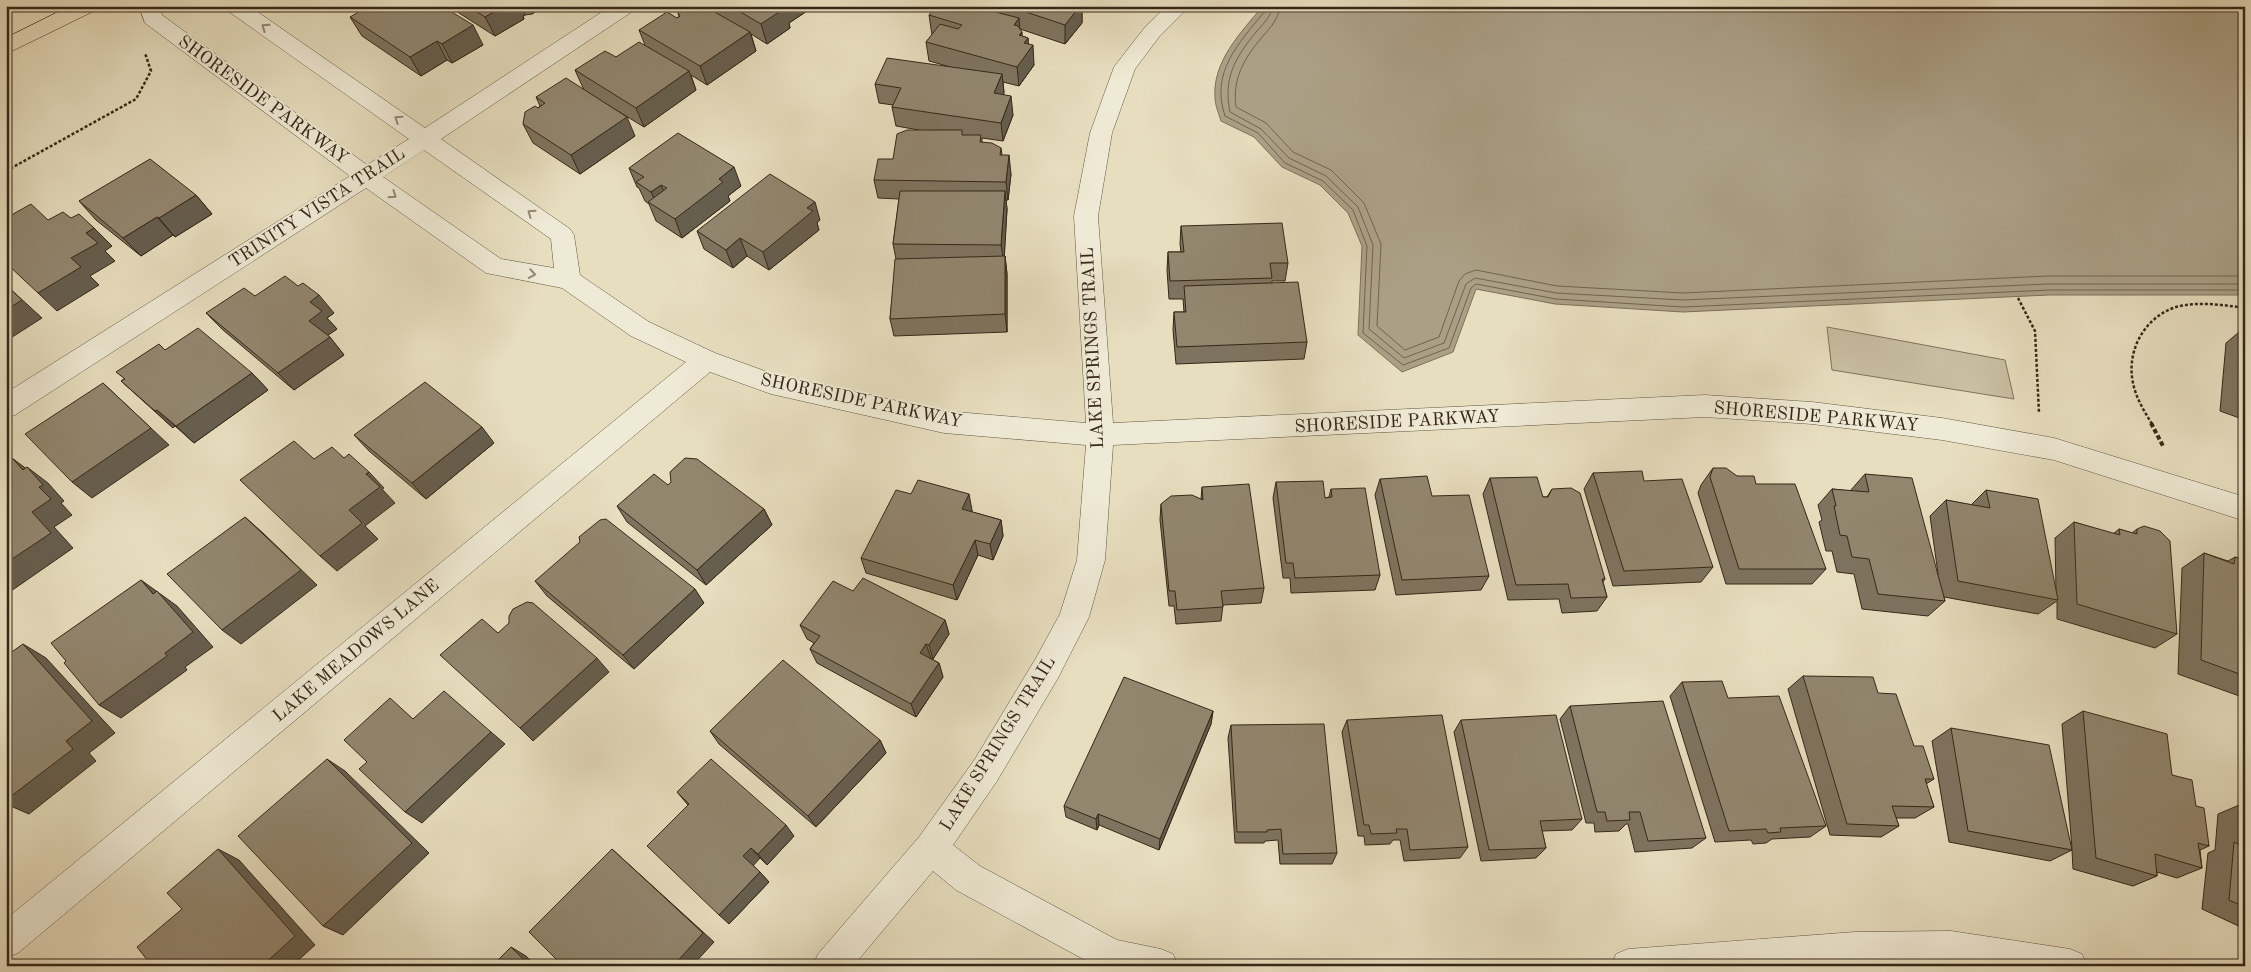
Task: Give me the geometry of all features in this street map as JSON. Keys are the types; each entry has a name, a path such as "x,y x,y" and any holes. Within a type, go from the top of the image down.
{"main road":[{"path":"6,47 87,6"}],"street":[{"name":"SHORESIDE PARKWAY","path":"149,6 152,18 170,32 367,177 495,267 568,280 640,328 706,360 771,384 944,422 1100,435 1704,406 1812,413 1942,429 2054,449 2245,509"},
{"path":"235,6 562,235 568,280"},
{"name":"TRINITY VISTA TRAIL","path":"6,407 367,177 626,6"},
{"name":"LAKE SPRINGS TRAIL","path":"830,966 931,849 986,770 1048,668 1074,617 1091,560 1100,435 1086,216 1099,142 1125,67 1152,32 1180,6"},
{"name":"LAKE MEADOWS LANE","path":"6,941 706,360"},
{"path":"931,849 968,878 1113,956 1161,966"},
{"path":"1628,966 1855,949 1952,948 2070,966"}],"path":[{"path":"6,172 85,129 136,98 152,71 144,52 156,40 170,32"},
{"path":"2018,298 2035,331 2039,418"},
{"path":"2165,452 2158,434 2144,412 2133,387 2132,363 2138,336 2147,322 2160,311 2208,304 2245,308"}],"shaded area":[{"path":"1827,327 2005,360 2014,399 1832,370"}],"water":[{"path":"1263,6 2245,6 2245,295 2049,295 1683,312 1555,304 1476,289 1453,352 1402,372 1358,335 1362,246 1348,213 1320,185 1282,167 1254,137 1221,121 1215,98 1218,72 1237,37"}],"building":[{"path":"369,6 442,6 473,25 442,44 437,41 410,57 350,17"},
{"path":"468,6 504,6 485,17"},
{"path":"688,6 704,6 750,32 700,66 639,30 667,12 677,18 680,16 678,13"},
{"path":"730,6 781,6 785,8 761,24"},
{"path":"936,6 972,6 1019,18 1014,25 1018,26 1022,32 1019,35 1028,38 1024,43 1033,45 1017,67 926,42 940,24 958,29 962,25 929,15"},
{"path":"1008,6 1080,6 1065,25"},
{"path":"639,42 689,71 636,108 575,70 605,51 616,57"},
{"path":"887,58 1002,74 994,93 1011,96 1001,123 892,107 901,88 875,84"},
{"path":"566,78 627,117 571,155 523,124 525,112 535,106 538,108 545,103 536,97"},
{"path":"907,130 962,130 962,135 981,135 980,142 992,143 1001,148 1000,155 1009,155 1006,182 874,180 878,159 893,159 897,134"},
{"path":"678,133 734,167 719,179 723,182 675,219 648,202 667,188 661,185 651,192 636,182 644,177 629,168"},
{"path":"150,159 196,195 123,238 79,201"},
{"path":"770,174 815,202 807,208 813,211 763,252 740,238 726,250 697,231"},
{"path":"900,191 1005,191 1001,245 893,244"},
{"path":"31,204 48,220 63,212 71,218 79,214 94,228 86,233 98,243 71,258 81,267 38,293 6,263 6,218"},
{"path":"1282,223 1288,263 1270,263 1272,278 1170,281 1168,252 1184,252 1181,226"},
{"path":"1005,256 1005,314 890,319 895,259"},
{"path":"285,276 298,286 303,283 319,295 310,302 322,311 309,321 330,337 278,373 206,313 244,288 255,296"},
{"path":"1298,282 1307,342 1177,347 1174,312 1186,312 1184,286"},
{"path":"6,285 22,300 6,310"},
{"path":"198,328 252,373 176,426 157,410 155,411 121,381 125,379 116,372 159,344 165,350"},
{"path":"2245,342 2245,396 2241,394"},
{"path":"425,382 482,427 412,483 354,435"},
{"path":"103,383 151,428 72,482 25,434"},
{"path":"294,441 314,459 332,447 344,458 349,454 369,472 366,474 380,487 349,510 362,523 320,556 240,480"},
{"path":"12,458 23,470 27,467 43,485 39,487 51,499 32,512 51,533 6,563 6,461"},
{"path":"685,458 697,459 764,509 697,570 617,506 654,474 668,485 671,482 670,472"},
{"path":"1713,468 1726,468 1737,476 1754,476 1756,484 1795,484 1826,569 1739,569 1710,477"},
{"path":"1642,471 1644,481 1682,479 1713,567 1624,571 1593,473"},
{"path":"1865,474 1912,478 1945,601 1878,594 1869,559 1852,557 1847,536 1840,535 1832,489 1869,492"},
{"path":"1427,476 1432,496 1469,495 1489,576 1402,580 1380,479"},
{"path":"1537,477 1543,497 1548,497 1552,489 1571,488 1580,493 1605,579 1602,579 1607,597 1571,598 1568,584 1516,585 1490,478"},
{"path":"918,480 969,494 962,509 1001,520 990,544 975,540 953,585 861,558 896,490 911,494"},
{"path":"1323,481 1325,498 1332,497 1331,489 1365,488 1380,575 1295,578 1293,563 1286,563 1276,482"},
{"path":"1249,484 1264,588 1221,591 1223,607 1177,610 1175,591 1169,591 1161,504 1171,496 1192,495 1203,500 1202,487"},
{"path":"1986,490 2038,499 2058,600 1958,581 1946,500 1990,508"},
{"path":"245,517 301,570 222,630 167,574"},
{"path":"606,519 695,589 623,655 535,581 580,542 579,537 600,520"},
{"path":"2074,522 2120,535 2119,529 2137,534 2137,529 2144,526 2160,531 2170,541 2177,634 2077,604"},
{"path":"2204,553 2234,564 2235,557 2245,560 2245,676 2201,660"},
{"path":"863,578 945,620 929,645 926,644 920,653 939,663 911,704 810,649 820,636 800,625 833,581 853,591"},
{"path":"141,580 153,594 157,591 193,632 165,653 167,656 99,705 64,663 66,661 51,643"},
{"path":"527,602 533,603 597,658 520,728 440,655 482,619 498,633 509,623 509,616 513,609"},
{"path":"23,644 92,721 66,741 73,749 6,800 6,656"},
{"path":"783,660 880,740 808,816 710,731"},
{"path":"1803,676 1873,677 1878,693 1896,694 1914,746 1923,746 1934,779 1925,779 1934,807 1892,806 1899,826 1847,824"},
{"path":"1124,677 1213,711 1160,839 1098,814 1096,819 1064,806"},
{"path":"1722,681 1728,698 1779,696 1826,826 1780,828 1781,832 1768,833 1766,829 1729,831 1682,682"},
{"path":"444,691 491,732 405,812 359,769 367,762 344,740 390,698 413,719"},
{"path":"1663,701 1706,838 1648,841 1640,812 1629,812 1630,820 1607,821 1605,812 1597,812 1570,706"},
{"path":"2083,711 2167,734 2172,775 2192,780 2196,806 2204,808 2209,846 2198,843 2202,868 2155,854 2157,876 2096,858"},
{"path":"1442,715 1468,847 1410,850 1407,829 1396,829 1397,833 1371,834 1369,825 1364,825 1347,720"},
{"path":"1556,715 1582,819 1540,821 1546,848 1489,850 1461,720"},
{"path":"1324,724 1337,853 1283,854 1281,829 1267,830 1267,832 1237,832 1231,725"},
{"path":"1951,728 2049,745 2072,850 1968,831"},
{"path":"327,759 412,843 323,926 238,836"},
{"path":"711,759 786,825 758,854 751,848 743,856 760,872 719,915 647,846 689,804 677,792"},
{"path":"2244,803 2245,907 2229,900 2234,842 2240,845"},
{"path":"218,849 295,936 262,966 152,966 137,947 182,909 167,893"},
{"path":"612,849 703,933 673,966 563,966 529,932"},
{"path":"511,947 530,966 492,966"}]}
